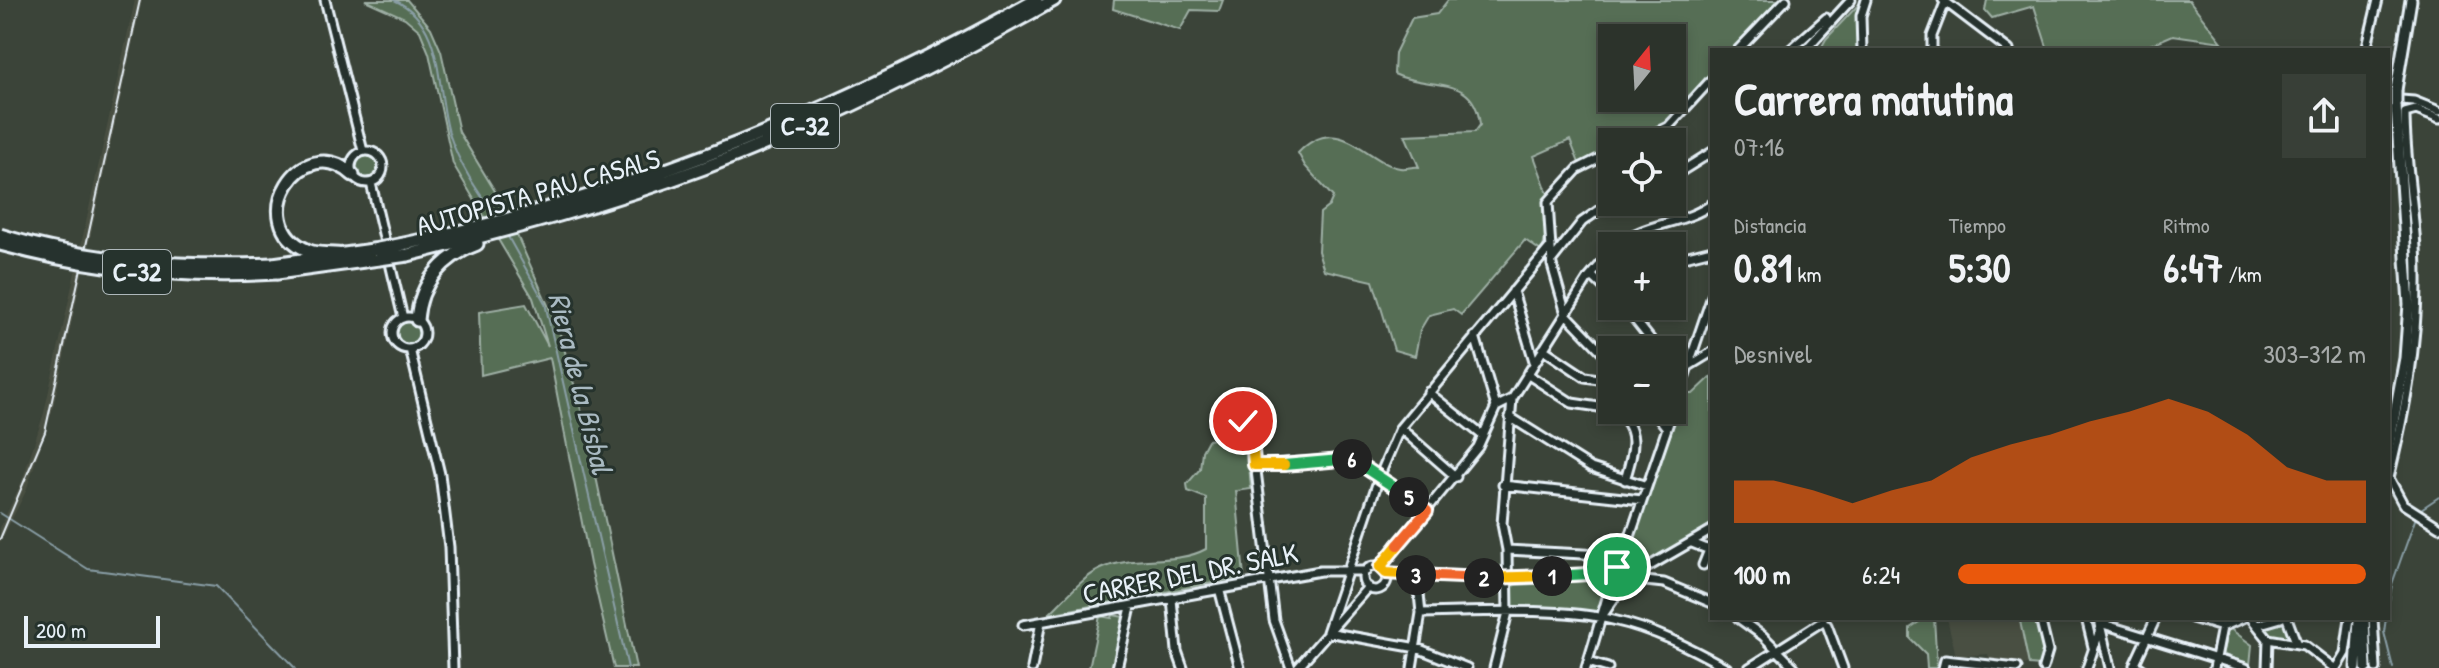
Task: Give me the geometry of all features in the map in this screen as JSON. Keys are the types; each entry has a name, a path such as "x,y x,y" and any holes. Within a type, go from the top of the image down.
{"highway":[{"name":"AUTOPISTA PAU CASALS","path":"0,235 73,253 141,263 275,268 376,255 485,235 524,226 772,132 896,75 1036,0"},
{"name":"AUTOPISTA PAU CASALS","path":"485,235 682,176 792,132 905,80 1054,0"},
{"path":"344,255 309,251 297,244 282,224 279,202 290,179 310,165 337,164 353,175"},
{"path":"417,320 422,293 441,265 485,235"},
{"name":"AUTOPISTA PAU CASALS","path":"0,244 138,272 233,276 344,255 376,255"}],"main road":[{"path":"2390,439 2405,358 2409,304 2396,90 2409,2"},
{"path":"2360,620 2362,668"}],"street":[{"path":"325,0 363,151"},
{"path":"1740,48 1786,0"},
{"path":"1811,48 1851,0"},
{"path":"1862,48 1861,16 1866,0"},
{"path":"1932,48 1932,36 1945,0 2006,48"},
{"path":"2366,48 2378,0"},
{"path":"1792,48 1826,18"},
{"path":"1666,128 1710,81"},
{"path":"2390,99 2414,101 2439,111"},
{"path":"2390,472 2405,411 2417,312 2417,259 2405,113 2416,110 2439,119"},
{"path":"363,151 375,153 384,165 381,177 371,183 360,182 353,175 353,158 363,151"},
{"path":"1686,168 1710,153"},
{"path":"1598,159 1578,169 1548,202 1552,260 1566,314 1598,347"},
{"path":"371,183 403,318"},
{"path":"1642,232 1689,217 1710,205"},
{"path":"1552,260 1582,222 1598,211"},
{"path":"1327,632 1345,572 1400,428 1551,246"},
{"path":"1686,256 1710,250"},
{"path":"1494,668 1508,612 1507,550 1502,524 1512,399 1598,268"},
{"path":"1592,276 1598,282"},
{"path":"1513,291 1535,362"},
{"path":"1686,375 1710,302"},
{"path":"403,318 417,320 423,337 410,349 398,347 392,337 394,324 403,318"},
{"path":"1635,320 1648,336"},
{"path":"1475,336 1496,407"},
{"path":"410,349 440,474 449,547 453,668"},
{"path":"1543,349 1585,377 1598,379"},
{"path":"1689,366 1710,353"},
{"path":"1527,374 1572,403 1598,407"},
{"path":"1428,392 1483,436"},
{"path":"1368,587 1382,588 1383,570 1456,477 1483,436 1496,407 1512,399"},
{"path":"1510,417 1580,462 1647,486"},
{"path":"1243,421 1252,437 1274,620 1294,668 1368,587"},
{"path":"1625,480 1635,440 1628,424"},
{"path":"1664,424 1667,428"},
{"path":"1616,598 1616,568 1668,424"},
{"path":"1400,428 1456,477"},
{"path":"1254,465 1351,459 1380,475 1427,511"},
{"path":"2390,483 2403,504 2439,527"},
{"path":"1503,485 1642,500"},
{"path":"1602,617 1627,579 1710,531"},
{"path":"1692,543 1710,551"},
{"path":"1507,550 1622,556"},
{"path":"1703,565 1710,553"},
{"path":"1383,570 1417,575 1508,579 1605,573 1616,568"},
{"name":"CARRER DEL DR. SALK","path":"1023,625 1220,592 1320,571 1383,570"},
{"path":"1366,571 1363,579 1368,587"},
{"path":"1605,573 1615,580 1664,583 1710,602"},
{"path":"1412,668 1421,613 1417,575"},
{"path":"1608,668 1587,665 1615,580"},
{"path":"1220,592 1240,668"},
{"path":"1172,599 1177,651 1183,668"},
{"path":"1117,668 1131,607"},
{"path":"1421,613 1508,612 1602,617 1651,631 1727,668"},
{"path":"1741,620 1795,668"},
{"path":"1749,668 1822,620 1843,668"},
{"path":"2040,620 2048,651 2043,668"},
{"path":"2086,620 2093,648"},
{"path":"2087,668 2101,620"},
{"path":"2101,620 2246,668"},
{"path":"2101,620 2110,668"},
{"path":"2138,667 2155,620"},
{"path":"2199,620 2222,627 2238,620"},
{"path":"2253,620 2268,639 2267,668"},
{"path":"2257,625 2276,620"},
{"path":"2285,620 2296,642"},
{"path":"2268,639 2296,642 2313,649 2335,668 2345,653 2350,620"},
{"path":"2373,620 2376,668"},
{"path":"1032,668 1041,622"},
{"path":"2214,668 2222,627"},
{"path":"1327,632 1417,648 1467,668"},
{"path":"1944,664 2017,668"}],"shaded area":[{"path":"135,0 142,0 53,408 26,491 0,543 0,528 22,481 44,413"},
{"path":"1947,620 2020,620 2029,665 1990,661 1988,654 1956,656"}],"green space":[{"path":"365,0 407,0 431,28 441,51 459,132 504,206 559,330 585,424 636,668 614,668 590,564 550,358 481,375 479,312 526,304 548,346 533,298 453,164 429,53 420,31 405,18"},
{"path":"1114,0 1223,0 1219,11 1191,10 1180,30 1113,9"},
{"path":"1448,0 1781,0 1736,48 1710,48 1710,75 1686,101 1686,24 1598,24 1598,112 1676,112 1656,128 1598,128 1598,155 1579,163 1570,140 1534,156 1549,197 1541,251 1525,240 1461,315 1453,309 1429,315 1420,330 1415,356 1394,350 1373,281 1324,270 1318,251 1320,213 1329,206 1333,197 1305,166 1298,153 1313,141 1327,136 1352,142 1388,164 1400,168 1419,167 1405,135 1475,132 1480,125 1476,108 1469,97 1448,86 1394,74 1395,53 1412,18 1437,14"},
{"path":"1987,0 2189,0 2222,42 2173,35 2143,48 2047,48 2034,6 1992,18 1985,10"},
{"path":"1860,3 1860,48 1821,48"},
{"path":"368,155 379,162 380,167 373,178 368,179 357,172 356,167 363,156"},
{"path":"408,321 419,328 420,333 413,344 408,345 397,338 396,333 403,322"},
{"path":"1710,378 1710,524 1624,578 1623,571 1674,424 1686,424 1687,386 1687,394 1693,394"},
{"path":"1220,438 1233,450 1248,451 1251,489 1236,491 1244,577 1049,614 1080,583 1101,569 1127,562 1181,557 1206,549 1206,498 1188,491 1187,484 1200,469 1202,451 1208,440"},
{"path":"1601,580 1607,584 1597,613 1512,609 1512,586 1515,585"},
{"path":"1113,615 1124,617 1115,668 1089,668 1100,616 1112,618"},
{"path":"1922,620 1934,620 1937,668 1927,668 1926,654 1910,638 1910,628"},
{"path":"2039,620 2046,649 2041,666 2029,665 2020,621"},
{"path":"2285,620 2291,639 2273,635 2262,628"},
{"path":"2229,628 2252,645 2250,665 2222,654"}],"waterway":[{"name":"Riera de la Bisbal","path":"394,0 411,11 431,41 445,118 454,147 495,216"},
{"name":"Riera de la Bisbal","path":"507,235 545,303 628,668"},
{"path":"2418,511 2439,497"},
{"path":"0,513 88,569 216,586 295,668"},
{"path":"2390,596 2416,517"},
{"path":"2386,620 2384,632 2393,668"}],"railway":[{"path":"0,539 45,432 140,0"}],"route":[{"path":"1243,421 1252,437 1254,465 1351,459 1380,475 1427,511 1380,567 1386,573 1508,579 1605,573 1609,567 1617,567"}]}
